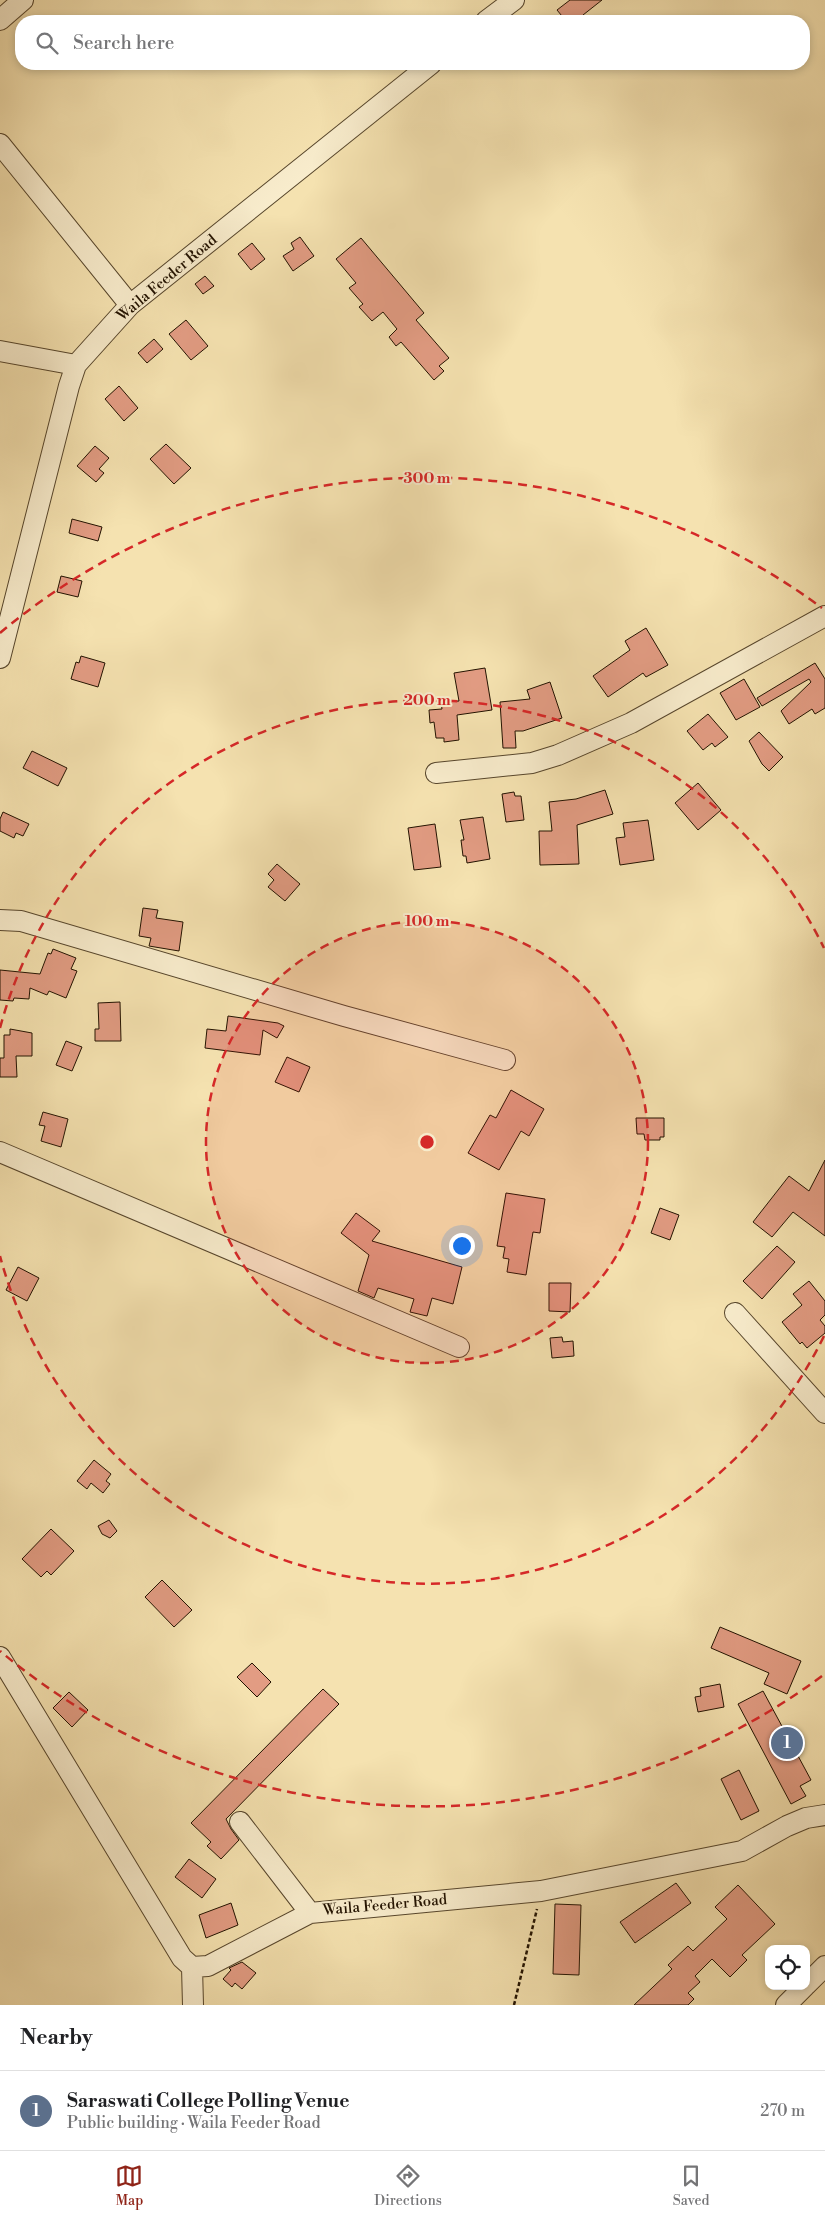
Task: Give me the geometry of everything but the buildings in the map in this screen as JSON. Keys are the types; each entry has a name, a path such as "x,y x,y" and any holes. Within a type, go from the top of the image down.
{"street":[{"path":"0,20 23,0"},
{"path":"494,15 514,0"},
{"name":"Waila Feeder Road","path":"0,658 69,386 76,365 130,305 424,70"},
{"path":"0,144 130,305"},
{"path":"0,351 76,365"},
{"path":"436,773 532,763 558,755 631,723 825,616"},
{"path":"0,920 22,921 335,1013 505,1060"},
{"path":"0,1152 459,1347"},
{"path":"735,1313 825,1413"},
{"path":"0,1656 182,1958 192,1967 193,2005"},
{"name":"Waila Feeder Road","path":"192,1967 208,1966 310,1913 541,1891 742,1850 787,1826 806,1818 825,1815"},
{"path":"240,1822 310,1913"},
{"path":"810,1982 825,1966"},
{"path":"786,2005 802,1990"}],"path":[{"path":"514,2005 541,1891"}],"place":[{"name":"Saraswati College Polling Venue","path":"787,1743"}]}
